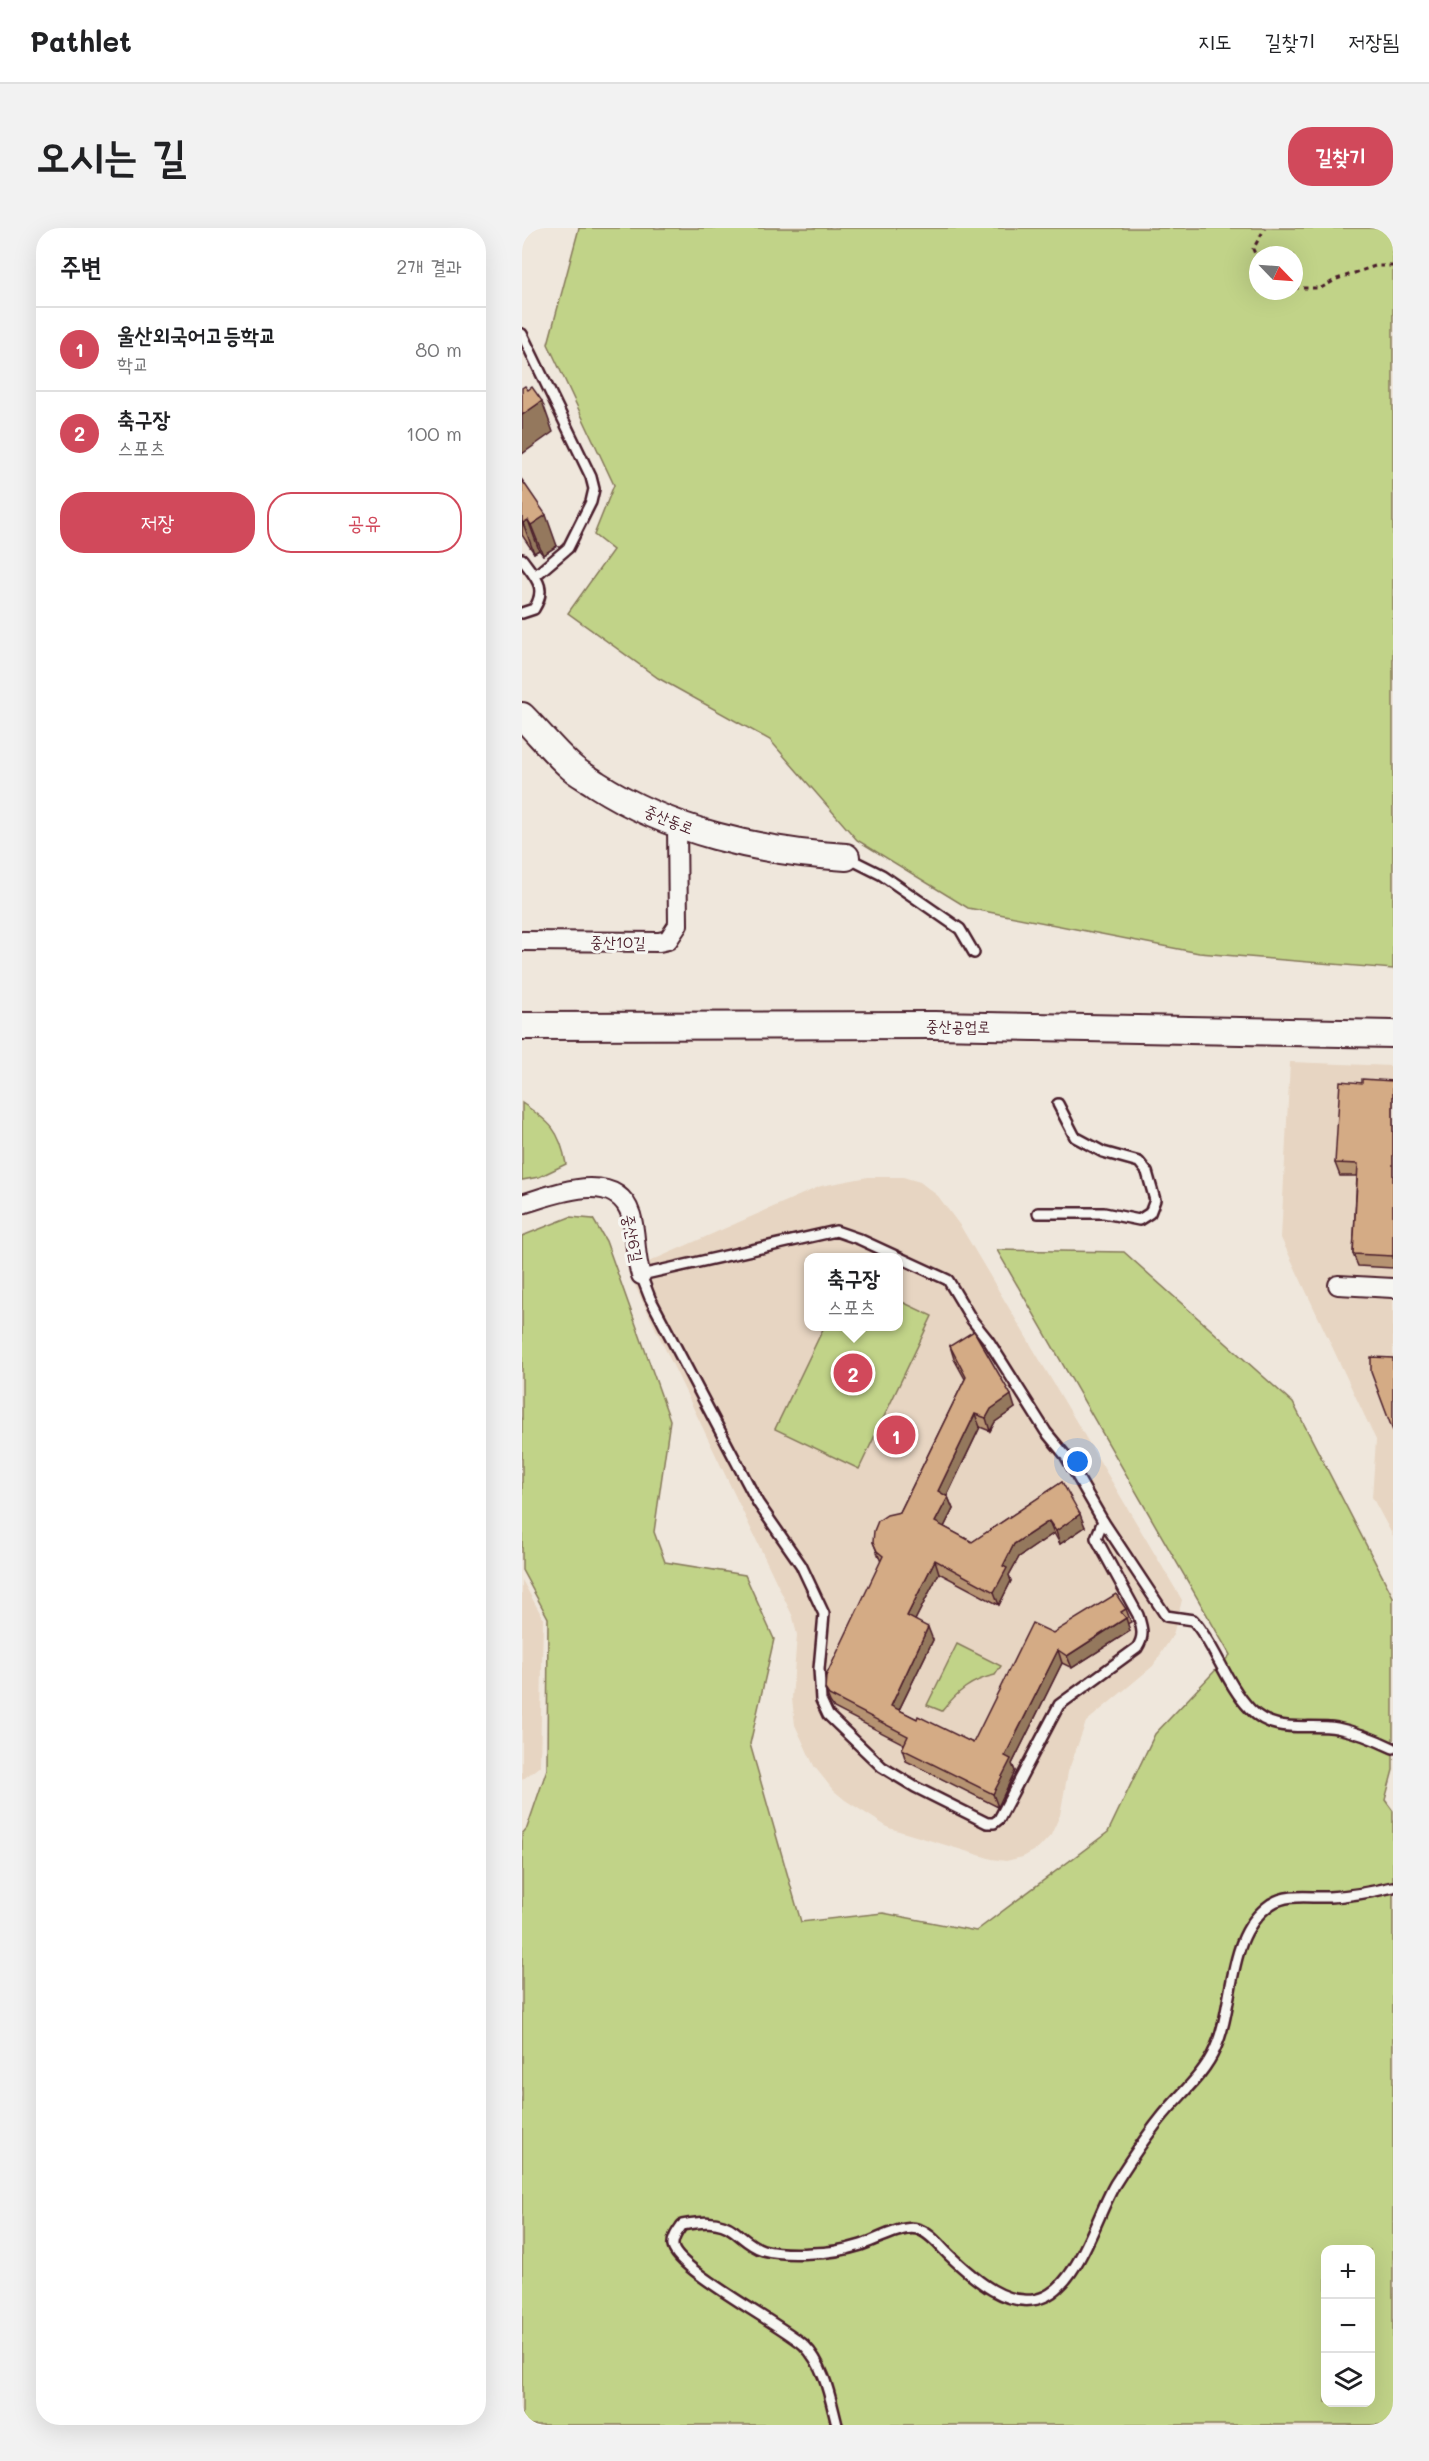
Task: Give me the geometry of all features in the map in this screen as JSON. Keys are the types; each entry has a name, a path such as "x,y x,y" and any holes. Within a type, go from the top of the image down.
{"street":[{"name":"중산동로","path":"522,716 570,767 611,794 677,825 812,855 846,857"},
{"name":"중산10길","path":"522,941 659,942 668,940 678,925 677,825"},
{"name":"중산공업로","path":"522,1026 934,1025 1393,1034"},
{"name":"중산6길","path":"522,1204 582,1188 598,1189 613,1194 624,1203 630,1212 636,1260 641,1275"},
{"path":"1338,1285 1393,1288"}],"lane":[{"path":"522,333 591,477 594,489 591,502 568,548 535,576"},
{"path":"522,559 535,576 540,587 541,599 534,609 522,613"},
{"path":"846,857 882,875 960,929 974,953"},
{"path":"1038,1213 1104,1213 1139,1220 1150,1213 1155,1200 1147,1172 1139,1162 1103,1152 1075,1137 1058,1104"},
{"path":"887,1253 836,1231 641,1275 650,1298 758,1503 801,1565 824,1614 819,1669 821,1700 828,1715 882,1767 915,1787 987,1823 994,1823 999,1819 1059,1705 1137,1648 1142,1639 1143,1628 1138,1615 1096,1538 1103,1521"},
{"path":"903,1260 948,1280 1046,1432 1065,1455 1103,1521 1166,1616 1193,1620 1239,1695 1251,1710 1263,1720 1277,1726 1320,1726 1348,1730 1393,1748"},
{"path":"837,2425 828,2389 818,2365 804,2346 726,2293 678,2256 673,2246 675,2235 682,2225 704,2222 721,2224 762,2250 814,2254 859,2245 905,2228 919,2229 932,2238 965,2270 997,2293 1014,2299 1032,2301 1048,2295 1077,2262 1089,2242 1114,2186 1134,2155 1215,2050 1225,2018 1239,1952 1253,1922 1263,1910 1275,1902 1288,1898 1330,1897 1393,1887"}],"path":[{"path":"1255,246 1265,228"},
{"path":"1303,288 1321,288 1336,279 1375,266 1393,266"}],"shaded area":[{"path":"1290,1062 1393,1066 1393,1536 1372,1497 1376,1440 1281,1238"},
{"path":"868,1177 903,1177 920,1182 938,1196 961,1227 1182,1600 1173,1635 1153,1666 1086,1722 1068,1772 1060,1815 1051,1835 1039,1848 1023,1857 1006,1861 992,1859 889,1828 845,1800 833,1790 814,1766 795,1725 792,1699 797,1635 793,1617 628,1271 821,1186"},
{"path":"522,1580 543,1618 540,1766 522,1780"}],"green space":[{"path":"579,228 1393,228 1393,969 1199,953 968,908 857,840 770,740 658,678 568,613 613,550 594,535 614,485 548,344"},
{"path":"522,1103 552,1128 561,1143 566,1164 539,1177 522,1180"},
{"path":"570,1217 593,1219 606,1241 670,1420 654,1532 665,1562 745,1575 774,1639 750,1744 801,1922 883,1913 976,1931 1108,1832 1155,1734 1230,1655 997,1250 1124,1252 1293,1403 1393,1597 1393,1770 1385,1800 1393,1811 1393,2425 522,2425 522,1834 527,1828 547,1769 548,1618 522,1570 522,1236"},
{"path":"903,1302 932,1316 859,1469 775,1429 822,1331 903,1331"},
{"path":"957,1644 1001,1666 995,1675 965,1688 942,1711 927,1705"}],"building":[{"path":"525,386 528,390 532,387 542,401 522,415 522,388"},
{"path":"522,480 546,515 531,525 528,520 523,523 522,521"},
{"path":"1362,1079 1393,1081 1393,1256 1353,1254 1358,1164 1335,1163 1340,1081 1362,1083"},
{"path":"974,1331 1011,1395 991,1409 986,1418 975,1414 938,1491 948,1497 935,1522 972,1542 1062,1482 1080,1514 1056,1531 1049,1521 1014,1544 1003,1566 1007,1568 994,1592 935,1560 907,1616 928,1627 891,1706 917,1719 918,1716 973,1743 1032,1623 1053,1633 1116,1594 1126,1609 1121,1612 1126,1618 1067,1656 1058,1650 1005,1756 1011,1759 993,1794 902,1749 908,1736 829,1695 825,1689 826,1676 883,1556 877,1551 873,1542 878,1521 887,1515 900,1512 966,1377 950,1346"},
{"path":"1371,1357 1393,1358 1393,1431 1371,1372"}],"place":[{"name":"축구장","path":"853,1373"},
{"name":"울산외국어고등학교","path":"896,1435"}]}
